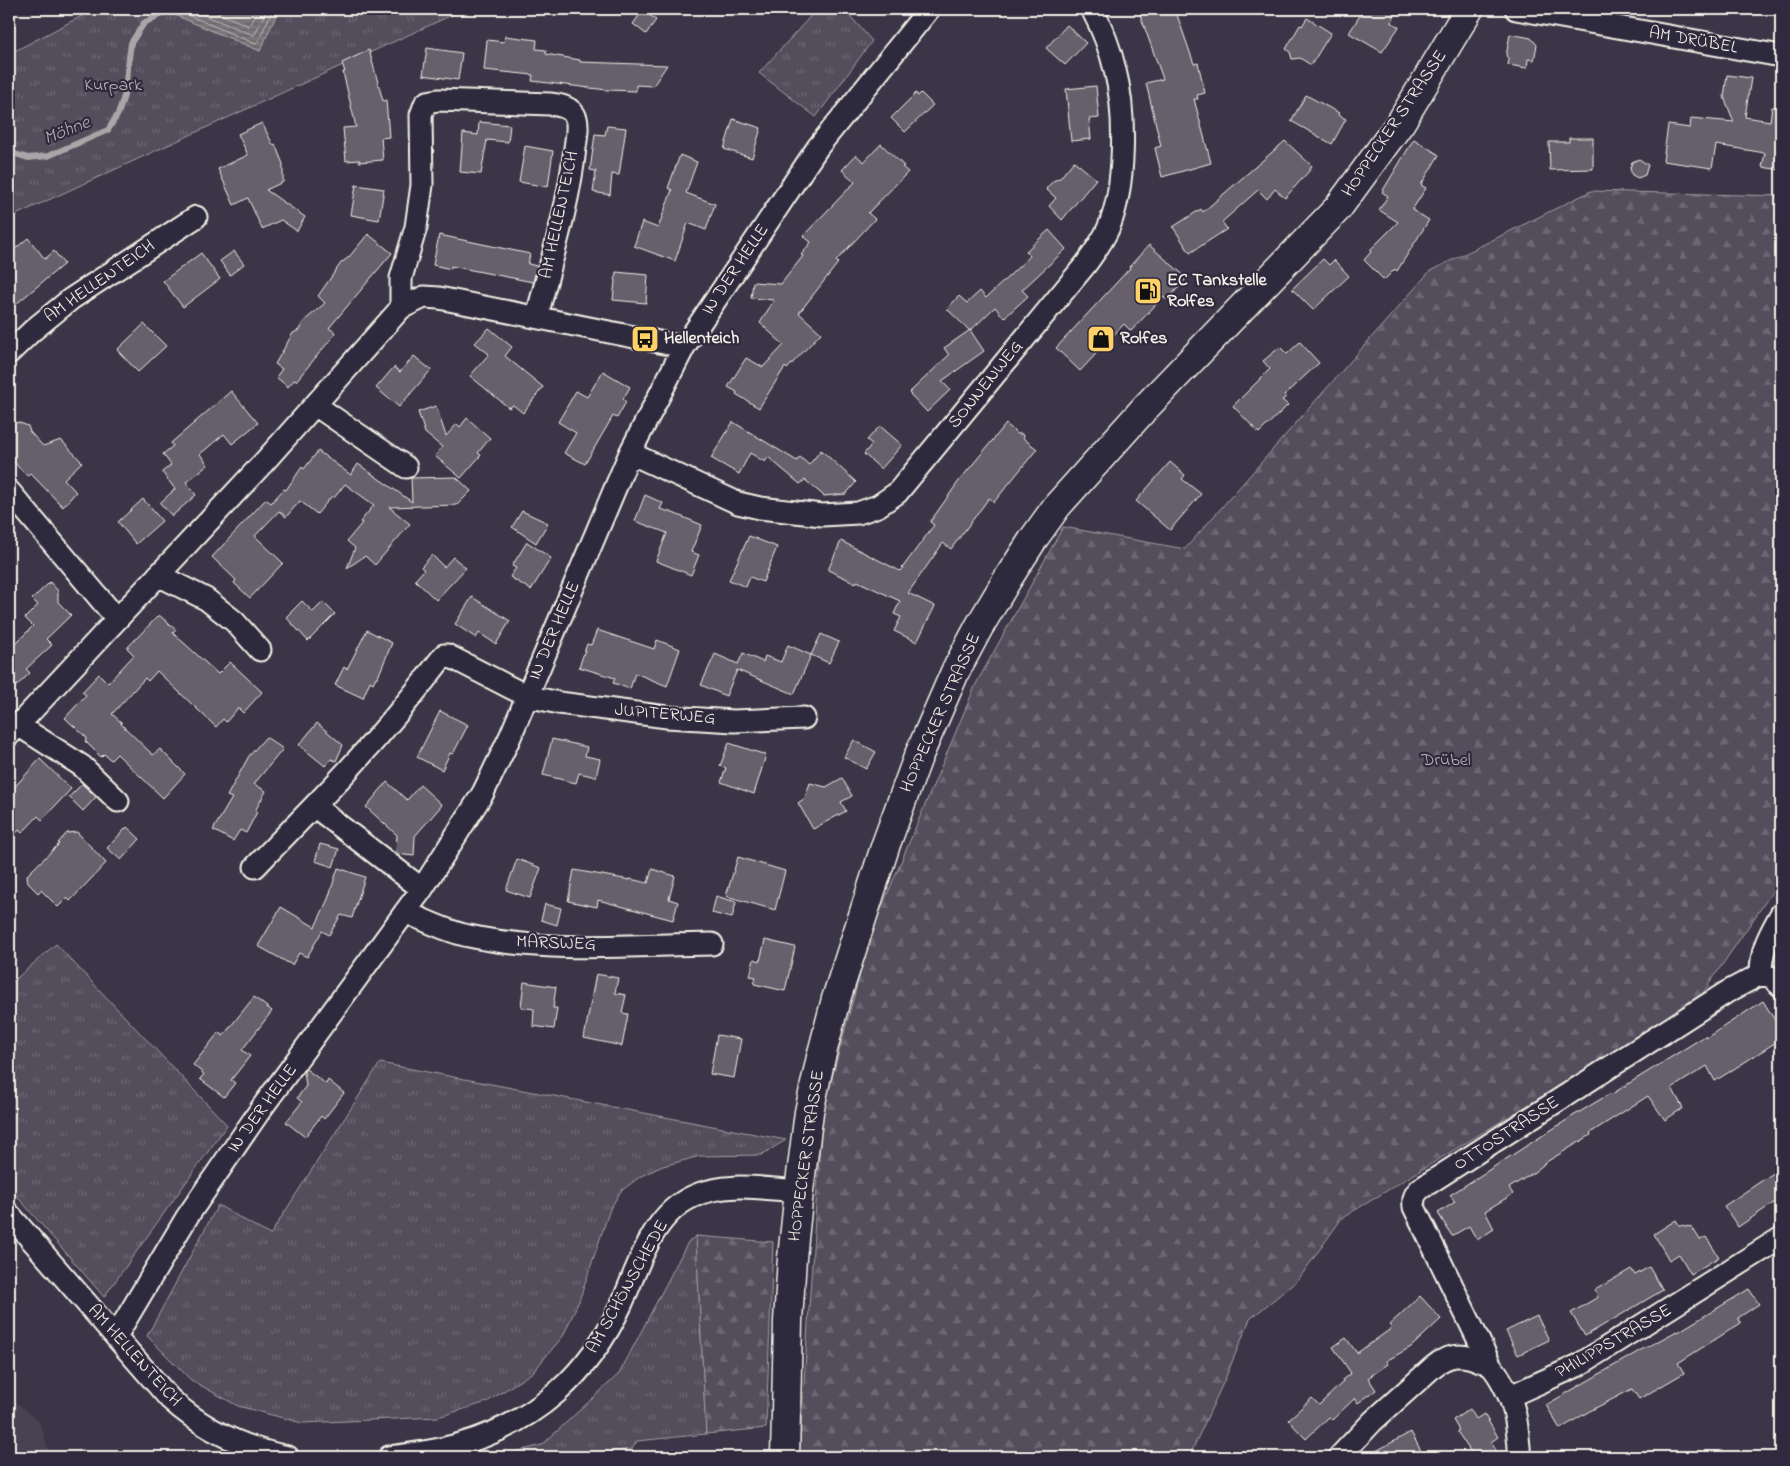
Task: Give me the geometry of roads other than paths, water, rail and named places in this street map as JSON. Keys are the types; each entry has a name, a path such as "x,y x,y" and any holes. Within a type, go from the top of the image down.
{"street":[{"name":"IN DER HELLE","path":"116,1336 187,1217 261,1109 340,1004 422,889 483,793 498,766 630,453 684,348 818,147 929,9"},
{"name":"SONNENWEG","path":"630,453 738,503 760,508 822,515 858,513 878,506 897,493 1086,264 1098,248 1108,228 1116,199 1122,157 1121,110 1114,63 1107,41 1092,9"},
{"name":"HOPPECKER STRASSE","path":"785,1457 788,1321 799,1191 809,1112 836,999 862,913 918,757 955,672 979,627 1034,538 1070,491 1145,408 1338,208 1401,122 1469,9"},
{"name":"AM DRÜBEL","path":"1516,9 1781,56"},
{"name":"AM HELLENTEICH","path":"401,308 401,278 416,227 421,195 423,166 420,122 422,108 428,102 438,100 550,104 564,107 572,112 576,118 577,133 566,203 537,316"},
{"name":"AM HELLENTEICH","path":"9,353 70,299 196,217"},
{"path":"118,800 82,766 13,730 265,461 401,308 417,300 431,297 537,316 684,348"},
{"path":"315,404 406,467"},
{"path":"9,491 117,619"},
{"path":"158,575 206,599 234,621 260,650"},
{"name":"IN DER HELLE","path":"255,867 353,767 444,655 450,656 528,696"},
{"name":"JUPITERWEG","path":"528,696 559,703 667,717 734,721 804,718"},
{"path":"314,806 422,889"},
{"name":"MARSWEG","path":"405,912 466,936 501,942 568,947 712,944"},
{"path":"1781,914 1765,944 1760,974 1771,977 1781,986"},
{"name":"OTTOSTRASSE","path":"1491,1366 1414,1207 1413,1199 1415,1194 1727,992 1760,974"},
{"name":"AM SCHÖNSCHEDE","path":"389,1457 444,1449 477,1438 510,1424 560,1390 583,1367 601,1343 622,1303 650,1240 664,1218 679,1205 693,1196 724,1188 799,1191"},
{"name":"AM HELLENTEICH","path":"9,1214 170,1399 188,1415 230,1440 288,1457"},
{"name":"PHILIPPSTRASSE","path":"1510,1396 1577,1366 1781,1238"},
{"path":"1339,1457 1373,1422 1442,1360 1456,1356 1466,1356 1491,1366 1510,1396 1516,1416 1520,1457"}],"water":[{"path":"177,9 279,9 260,51 175,15"}],"waterway":[{"name":"Möhne","path":"9,152 28,158 48,156 108,130 118,114 124,96 131,43 144,23 175,9"}],"place":[{"name":"EC Tankstelle Rolfes","path":"1148,291"},
{"name":"Hellenteich","path":"645,339"},
{"name":"Rolfes","path":"1101,339"}],"park label":[{"name":"Kurpark","path":"113,86"},
{"name":"Drübel","path":"1446,761"}]}
